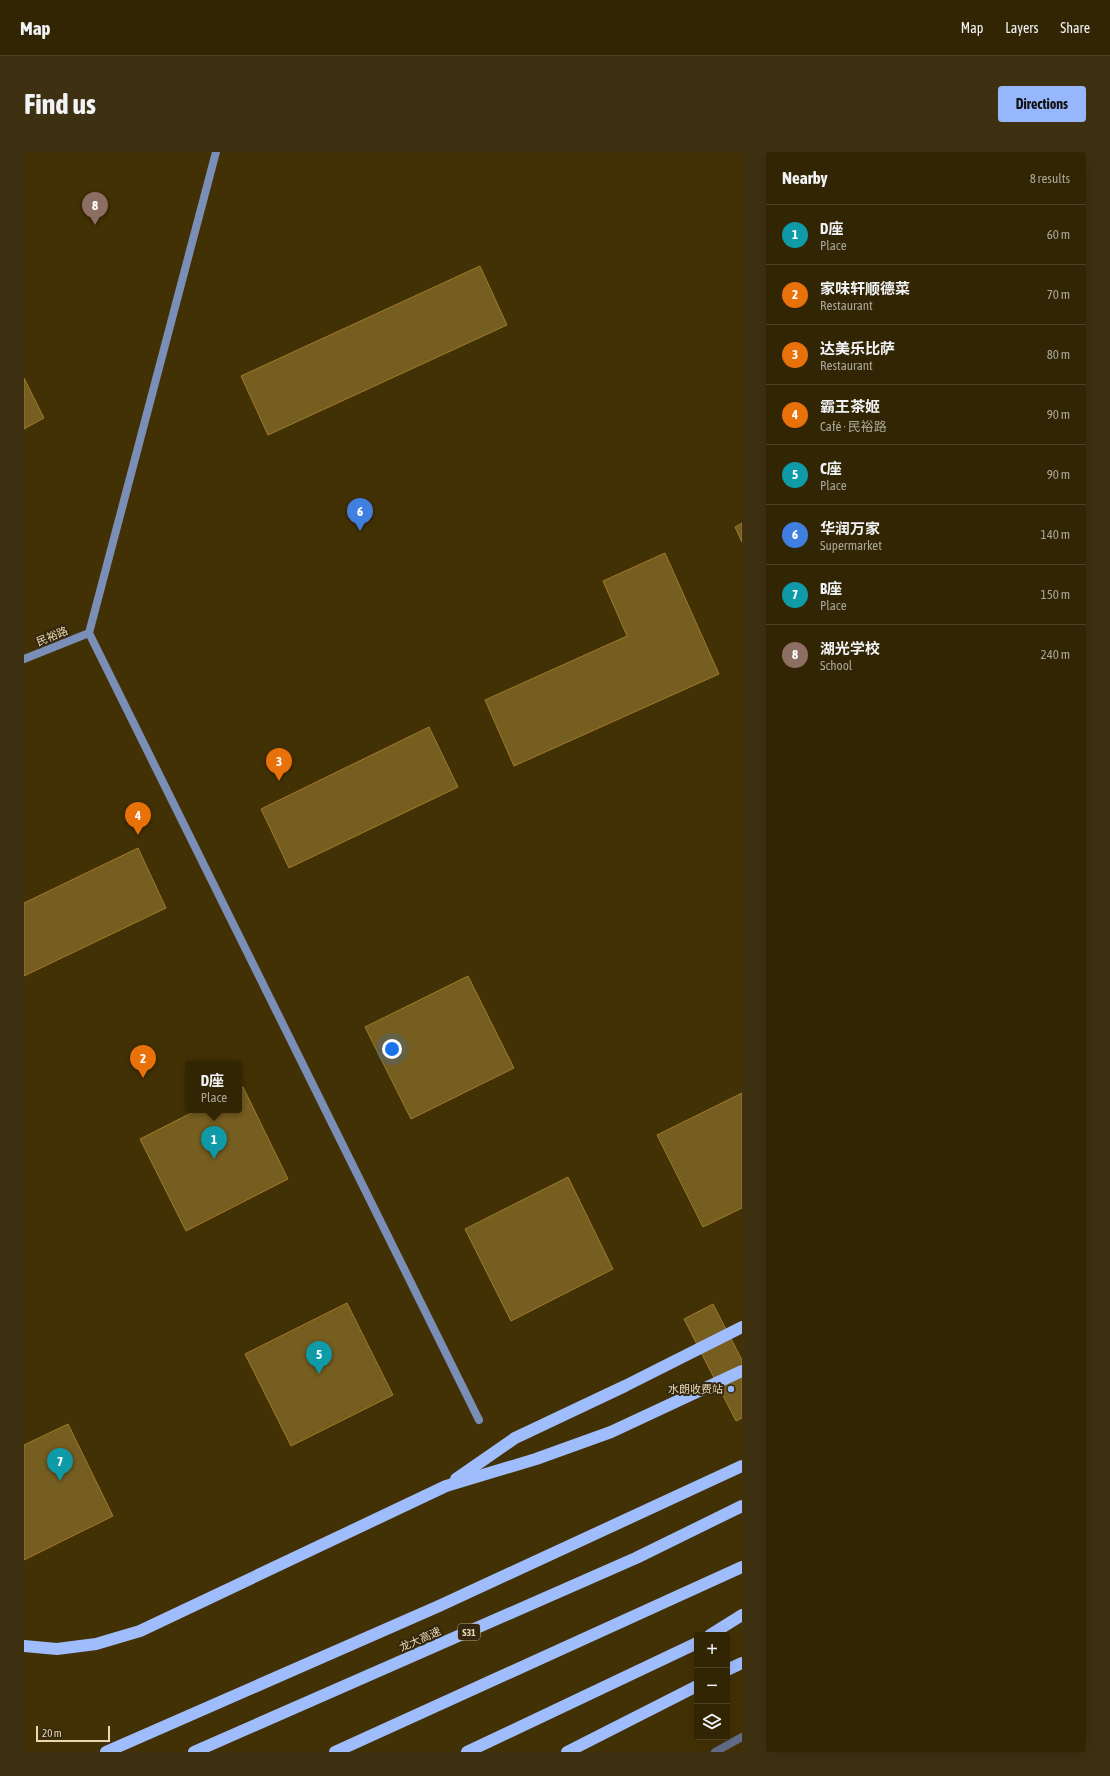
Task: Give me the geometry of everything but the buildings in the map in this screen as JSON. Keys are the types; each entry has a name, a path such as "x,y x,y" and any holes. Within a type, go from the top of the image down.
{"highway":[{"path":"446,1486 515,1438 625,1386 742,1326"},
{"path":"24,1646 57,1648 96,1644 140,1631 446,1486 536,1459 611,1432 742,1370"},
{"path":"106,1752 439,1606 742,1466"},
{"name":"龙大高速","path":"194,1752 636,1558 742,1506"},
{"path":"335,1752 742,1567"},
{"path":"716,1632 742,1615"},
{"path":"717,1632 742,1620"},
{"path":"467,1752 694,1643"},
{"path":"730,1669 742,1663"},
{"path":"566,1752 694,1688"}],"street":[{"path":"216,152 89,633 479,1420"},
{"name":"民裕路","path":"24,659 89,633"},
{"path":"715,1752 742,1737"}],"place":[{"name":"湖光学校","path":"95,225"},
{"name":"华润万家","path":"360,531"},
{"name":"达美乐比萨","path":"279,781"},
{"name":"霸王茶姬","path":"138,835"},
{"name":"家味轩顺德菜","path":"143,1078"},
{"name":"D座","path":"214,1159"},
{"name":"C座","path":"319,1374"},
{"name":"水朗收费站","path":"731,1389"},
{"name":"B座","path":"60,1481"}]}
